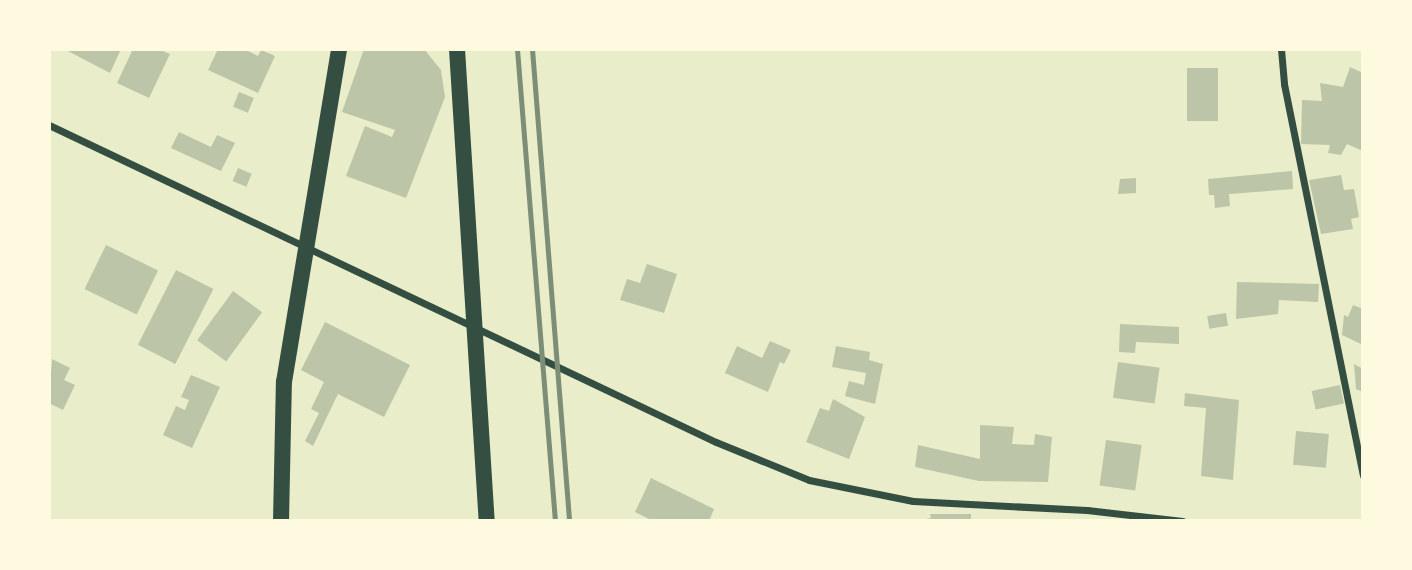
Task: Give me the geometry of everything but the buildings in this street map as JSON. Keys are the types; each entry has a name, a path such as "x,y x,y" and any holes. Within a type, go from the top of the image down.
{"highway":[{"path":"281,521 279,472 296,293 339,49"},
{"path":"457,49 487,521"}],"street":[{"path":"1281,49 1283,84 1363,475"},
{"path":"49,125 716,442 809,480 913,501 1087,510 1182,521"}],"railway":[{"path":"517,49 555,521"},
{"path":"532,49 569,521"}]}
